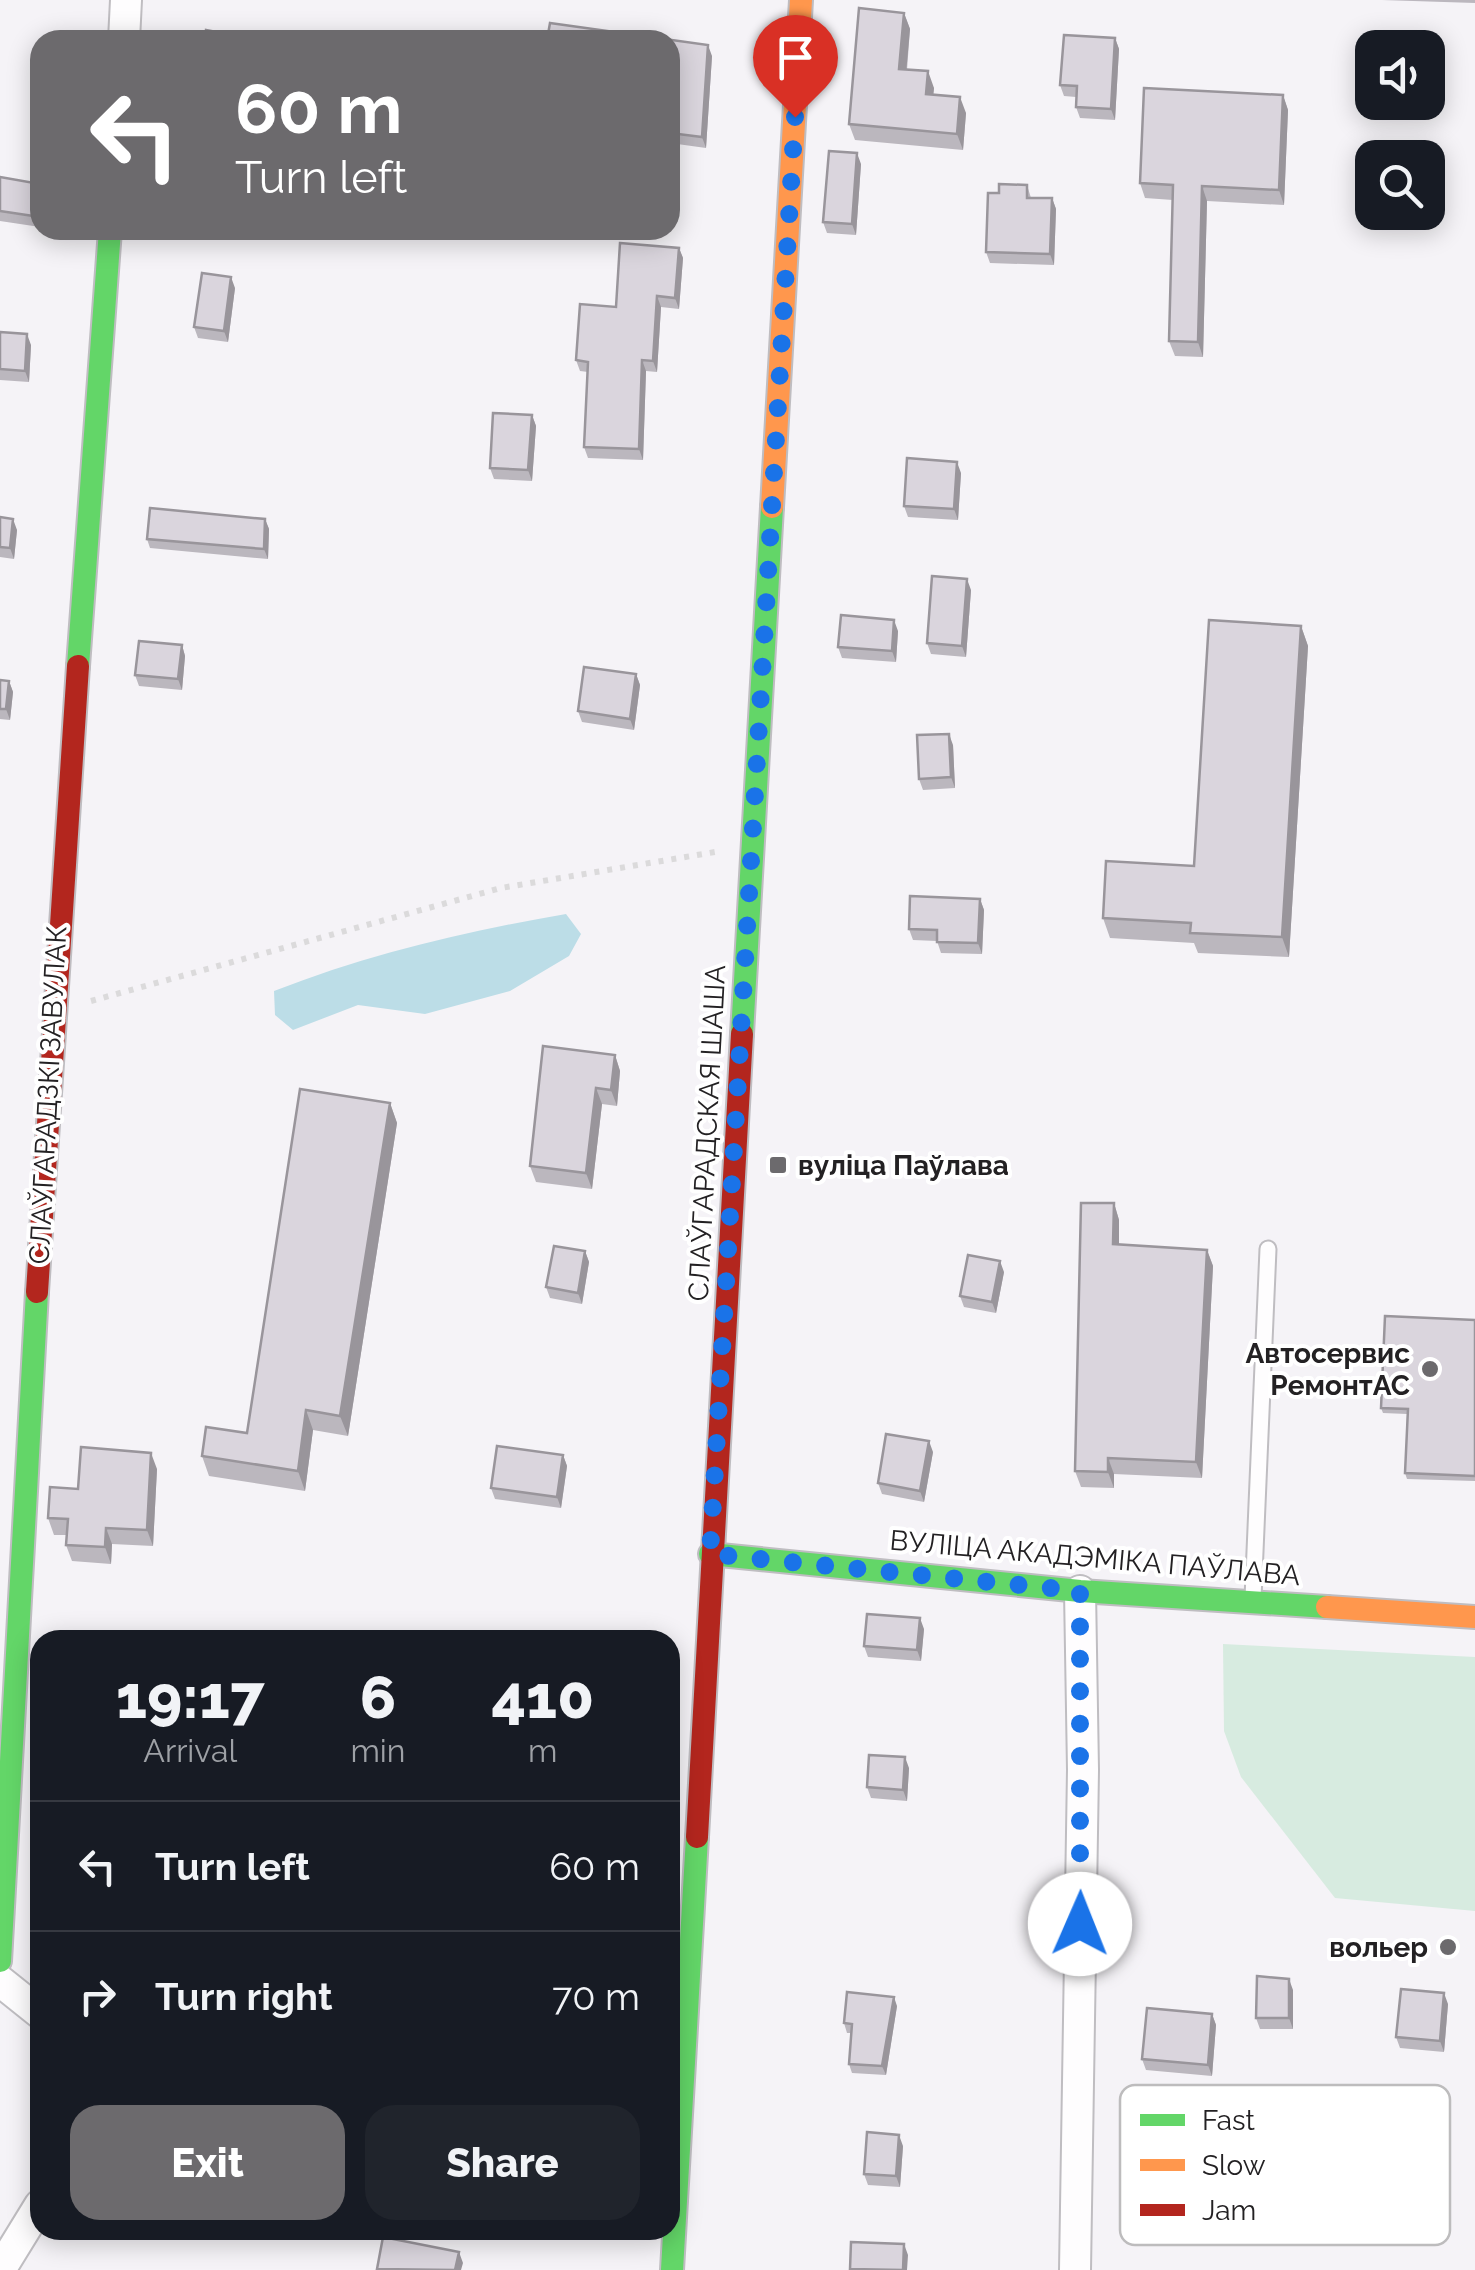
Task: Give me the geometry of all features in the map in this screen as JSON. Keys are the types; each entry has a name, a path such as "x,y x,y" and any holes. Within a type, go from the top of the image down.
{"main road":[{"name":"СЛАЎГАРАДСКАЯ ШАША","path":"680,1996 688,1722 710,1554 801,0"},
{"name":"СЛАЎГАРАДЗКІ ЗАВУЛАК","path":"0,1961 52,1011 109,240"},
{"name":"ВУЛІЦА АКАДЭМІКА ПАЎЛАВА","path":"710,1554 1080,1591 1475,1617"},
{"name":"СЛАЎГАРАДСКАЯ ШАША","path":"672,2270 673,2240"}],"street":[{"path":"124,30 126,0"},
{"path":"1074,2270 1083,1770 1080,1591"},
{"path":"0,1981 30,2005"},
{"path":"0,2270 30,2221"}],"lane":[{"path":"1253,1602 1268,1249"}],"path":[{"path":"52,1011 501,888 722,851"}],"green space":[{"path":"1223,1644 1475,1657 1475,1911 1335,1898 1241,1777 1224,1731"}],"water":[{"path":"566,914 581,934 569,956 510,991 425,1014 358,1005 293,1030 275,1015 274,991 310,978 418,945"}],"building":[{"path":"859,8 904,13 899,69 928,71 926,94 960,97 957,134 849,124"},
{"path":"550,23 600,30 549,30"},
{"path":"1064,35 1115,38 1111,109 1076,107 1077,86 1060,85"},
{"path":"680,41 708,45 702,137 680,134"},
{"path":"1144,88 1283,95 1279,190 1202,186 1198,342 1169,341 1173,185 1140,183"},
{"path":"829,151 857,153 852,224 823,222"},
{"path":"0,177 30,182 30,216 0,211"},
{"path":"999,184 1027,185 1027,198 1052,198 1050,254 986,252 988,193 999,193"},
{"path":"620,243 679,248 675,298 657,296 653,361 642,360 639,449 584,447 588,362 576,360 580,304 616,307"},
{"path":"202,273 231,277 224,331 194,327"},
{"path":"0,332 27,334 25,371 0,369"},
{"path":"493,413 532,415 528,470 490,468"},
{"path":"907,458 957,462 954,509 904,506"},
{"path":"150,508 265,519 264,549 147,539"},
{"path":"0,517 13,519 10,548 0,547"},
{"path":"932,576 967,579 962,646 927,643"},
{"path":"841,615 894,620 892,651 838,647"},
{"path":"1209,620 1301,626 1282,937 1190,933 1191,923 1103,918 1106,861 1194,866"},
{"path":"139,641 182,645 178,679 135,675"},
{"path":"584,667 636,674 630,719 578,711"},
{"path":"0,680 9,681 6,709 0,709"},
{"path":"949,734 951,777 919,779 917,735"},
{"path":"910,896 980,899 978,943 937,942 937,930 909,929"},
{"path":"543,1046 615,1055 611,1090 596,1088 586,1173 530,1166"},
{"path":"300,1089 390,1103 340,1416 306,1410 298,1471 202,1456 206,1427 247,1433"},
{"path":"1081,1203 1114,1203 1113,1244 1207,1250 1196,1462 1108,1458 1108,1472 1075,1471"},
{"path":"554,1246 585,1251 578,1293 546,1287"},
{"path":"968,1255 1000,1261 992,1302 960,1296"},
{"name":"Автосервис РемонтАС","path":"1385,1316 1475,1320 1475,1476 1405,1473 1408,1409 1381,1408"},
{"path":"886,1434 929,1441 920,1491 878,1483"},
{"path":"497,1446 563,1455 557,1497 491,1488"},
{"path":"81,1447 151,1453 147,1530 106,1528 105,1547 66,1545 68,1519 48,1518 50,1487 78,1489"},
{"path":"867,1614 920,1618 917,1650 864,1646"},
{"path":"869,1755 905,1757 903,1790 867,1787"},
{"path":"1257,1976 1289,1979 1289,2018 1256,2018"},
{"path":"1401,1989 1444,1993 1440,2041 1396,2037"},
{"path":"847,1992 894,1997 882,2066 849,2064 852,2024 844,2023"},
{"path":"1147,2008 1212,2014 1208,2065 1142,2059"},
{"path":"867,2132 899,2135 896,2176 864,2174"},
{"path":"382,2240 459,2252 455,2270 377,2269"},
{"path":"851,2242 904,2244 903,2270 850,2269"}],"traffic: fast":[{"path":"78,666 109,240"},
{"path":"742,1034 772,507"},
{"path":"0,1961 37,1292"},
{"path":"710,1554 1080,1591 1327,1607"},
{"path":"680,2131 697,1837"},
{"path":"672,2270 674,2240"}],"traffic: slow":[{"path":"772,507 801,0"},
{"path":"1327,1607 1475,1617"}],"traffic: jam":[{"path":"37,1292 78,666"},
{"path":"697,1837 742,1034"}],"place":[{"name":"вуліца Паўлава","path":"778,1165"},
{"name":"Автосервис РемонтАС","path":"1430,1369"},
{"name":"вольер","path":"1448,1947"}],"route":[{"path":"795,117 710,1554 1080,1591 1080,1924"}]}
